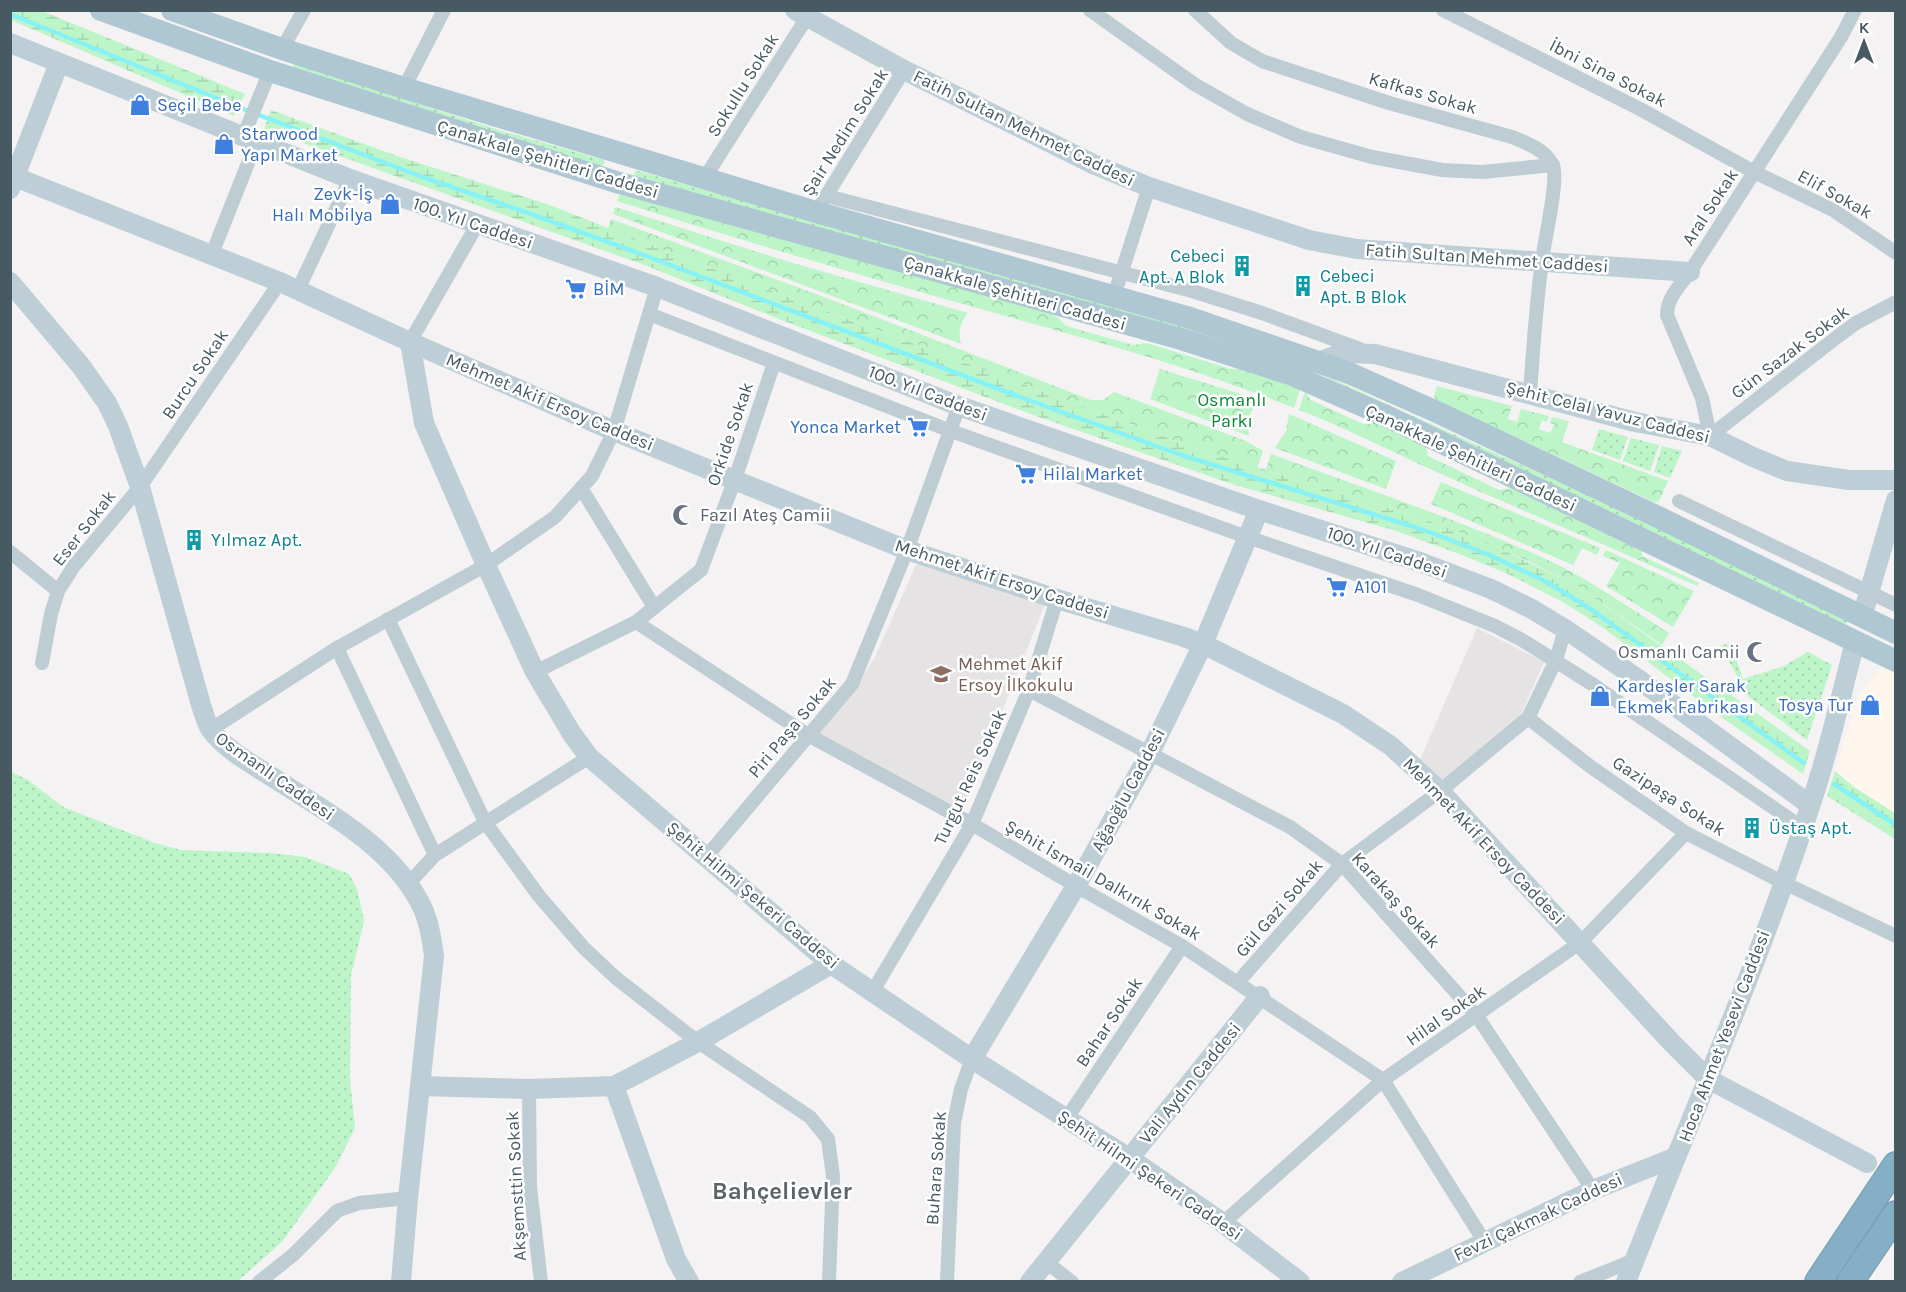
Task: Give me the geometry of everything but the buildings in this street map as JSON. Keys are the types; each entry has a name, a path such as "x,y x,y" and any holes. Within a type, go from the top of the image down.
{"highway":[{"path":"1818,1281 1896,1165"},
{"path":"1850,1281 1896,1214"}],"main road":[{"name":"Çanakkale Şehitleri Caddesi","path":"101,10 154,23 270,71 616,182 1181,339 1293,364 1318,362 1439,413 1896,633"},
{"name":"Çanakkale Şehitleri Caddesi","path":"171,10 282,49 624,155 704,179 821,204 1114,296 1187,316 1293,364 1388,417 1896,661"},
{"path":"154,23 171,10"},
{"path":"270,71 282,49"},
{"path":"616,182 624,155"},
{"path":"1855,642 1862,617"}],"street":[{"path":"282,49 304,10"},
{"path":"404,88 444,10"},
{"path":"1090,10 1194,84 1247,114 1301,137 1372,157 1442,170 1483,172 1553,165 1554,182 1542,262 1530,394"},
{"name":"Kafkas Sokak","path":"1196,10 1231,42 1262,60 1389,103 1519,140 1543,153 1553,165"},
{"name":"İbni Sina Sokak","path":"1443,10 1640,110 1754,172"},
{"name":"Aral Sokak","path":"1710,436 1702,398 1667,315 1669,300 1690,272 1856,10"},
{"name":"Fatih Sultan Mehmet Caddesi","path":"805,13 904,70 1084,160 1149,187 1309,240 1341,247 1690,272"},
{"name":"Sokullu Sokak","path":"704,179 805,13"},
{"name":"100. Yıl Caddesi","path":"10,43 250,134 350,179 657,287 959,406 1258,510 1455,574 1530,608 1565,629 1813,797"},
{"path":"12,181 59,63"},
{"name":"Şair Nedim Sokak","path":"821,204 904,70"},
{"path":"212,255 270,71"},
{"name":"Elif Sokak","path":"1754,172 1833,210 1896,253"},
{"path":"298,290 350,179"},
{"name":"Mehmet Akif Ersoy Caddesi","path":"12,181 280,282 410,342 614,431 907,550 1203,644 1311,698 1369,730 1391,746 1440,791 1672,1043 1708,1079 1867,1163"},
{"path":"1114,296 1149,187"},
{"name":"Çanakkale Şehitleri Caddesi","path":"821,204 1122,272 1228,302 1375,354"},
{"path":"410,342 477,225"},
{"name":"Osmanlı Caddesi","path":"10,282 81,366 107,403 118,426 140,487 201,705 210,729 236,752 355,833 387,860 408,884 423,911 431,932 434,956 401,1281"},
{"name":"Burcu Sokak","path":"140,487 280,282"},
{"path":"210,729 337,648 486,565 555,517 592,476 614,431 657,287"},
{"name":"Gün Sazak Sokak","path":"1710,436 1847,330 1896,302"},
{"name":"100. Yıl Caddesi","path":"650,314 951,431 1247,537 1418,595 1475,618 1522,640 1556,660 1803,828"},
{"name":"Şehit Hilmi Şekeri Caddesi","path":"410,342 424,423 535,672 572,734 589,757 831,964 972,1059 1129,1158 1223,1223 1300,1281"},
{"name":"Şehit Celal Yavuz Caddesi","path":"1318,362 1342,353 1375,354 1635,422 1710,436 1787,471 1849,480 1896,480"},
{"name":"Orkide Sokak","path":"535,672 636,622 701,570 774,363"},
{"name":"Piri Paşa Sokak","path":"706,856 852,684 907,550 959,406"},
{"name":"Eser Sokak","path":"42,663 51,614 58,591 96,538 140,487"},
{"path":"581,488 654,607"},
{"path":"1862,617 1896,500"},
{"path":"1679,501 1896,605"},
{"name":"Ağaoğlu Caddesi","path":"972,1059 1076,886 1150,753 1203,644 1258,510"},
{"path":"1751,562 1762,541"},
{"path":"10,552 58,591"},
{"name":"Turgut Reis Sokak","path":"873,991 972,824 1029,690 1057,599"},
{"path":"388,619 485,822 539,896 584,948 616,978 698,1042 810,1118 828,1139 833,1176 829,1281"},
{"name":"Şehit İsmail Dalkırık Sokak","path":"636,622 808,735 972,824 1182,946 1383,1080 1484,1241"},
{"name":"Gül Gazi Sokak","path":"1238,982 1341,864 1440,791 1528,718 1556,660 1565,629"},
{"name":"Hoca Ahmet Yesevi Caddesi","path":"1626,1281 1784,883 1825,757 1855,642"},
{"path":"337,648 435,855"},
{"name":"Karakaş Sokak","path":"1029,690 1290,827 1341,864 1477,1016 1593,1190"},
{"name":"Gazipaşa Sokak","path":"1528,718 1591,767 1686,833 1896,936"},
{"path":"408,884 435,855 589,757"},
{"name":"Hilal Sokak","path":"1223,1223 1383,1080 1581,942 1686,833"},
{"name":"Bahar Sokak","path":"1067,1118 1182,946"},
{"path":"420,1086 529,1089 614,1086 698,1042 831,964"},
{"name":"Vali Aydın Caddesi","path":"1030,1281 1260,996"},
{"name":"Buhara Sokak","path":"947,1281 954,1123 961,1089 972,1059"},
{"path":"614,1086 676,1259 689,1281"},
{"name":"Akşemsttin Sokak","path":"529,1089 530,1187 541,1281"},
{"name":"Fevzi Çakmak Caddesi","path":"1402,1281 1593,1190 1677,1157"},
{"path":"259,1281 293,1255 337,1211 359,1203 408,1198"},
{"path":"1580,1281 1635,1260"},
{"path":"1046,1262 1072,1281"}],"shaded area":[{"name":"Mehmet Akif Ersoy İlkokulu","path":"923,563 1046,602 961,813 819,734 854,691 875,657 916,565"},
{"path":"1477,628 1544,662 1519,719 1443,781 1420,760"},
{"path":"1884,664 1895,669 1895,813 1854,787 1835,771 1859,694"}],"green space":[{"path":"10,11 42,11 245,94 234,116 11,20"},
{"path":"295,64 499,130 604,160 605,164 601,166 291,67"},
{"path":"271,110 397,156 547,204 697,263 1192,447 1418,517 1483,541 1574,584 1810,751 1803,774 1714,712 1602,627 1561,601 1508,574 1396,531 1235,485 1036,416 776,318 647,266 264,129"},
{"path":"635,170 1195,329 1262,353 634,176"},
{"name":"Osmanlı Parkı","path":"621,192 1047,312 1066,326 1133,345 1147,343 1231,369 1246,368 1300,390 1294,408 1214,378 1134,352 837,268 617,201"},
{"path":"615,207 793,263 968,313 960,327 961,344 613,214"},
{"name":"Osmanlı Parkı","path":"611,219 824,297 1091,400 1103,400 1114,392 1246,441 1263,451 1257,468 1192,447 697,263 608,228"},
{"name":"Osmanlı Parkı","path":"1160,369 1260,400 1250,416 1249,436 1150,399"},
{"path":"1330,378 1614,507 1848,621 1846,625 1327,380"},
{"path":"1437,386 1512,406 1508,419 1517,422 1521,409 1549,416 1547,422 1542,420 1539,429 1550,433 1554,424 1550,423 1552,417 1569,421 1562,442 1668,481 1659,501 1654,502 1436,400 1434,397"},
{"name":"Osmanlı Parkı","path":"1305,392 1311,400 1363,424 1374,422 1426,446 1428,456 1499,490 1512,488 1642,550 1642,556 1699,583 1697,586 1299,410"},
{"name":"Osmanlı Parkı","path":"1289,414 1396,461 1386,489 1275,448 1286,431"},
{"path":"1599,429 1628,437 1620,460 1592,450"},
{"path":"1631,438 1659,445 1650,471 1623,461"},
{"path":"1662,446 1682,451 1670,478 1654,472"},
{"name":"Osmanlı Parkı","path":"1271,454 1445,517 1548,560 1594,585 1669,633 1662,645 1574,584 1526,560 1418,517 1266,470"},
{"path":"1441,482 1600,548 1597,555 1582,548 1573,565 1431,504"},
{"path":"1606,550 1694,591 1673,627 1606,586 1620,563 1603,556"},
{"path":"1731,643 1743,679 1784,666 1808,652 1832,665 1807,740 1733,685 1739,679 1720,646"},
{"path":"1835,771 1854,787 1895,813 1895,839 1827,796"},
{"path":"11,772 28,780 63,807 155,843 181,850 270,853 305,857 349,874 357,889 364,921 351,975 350,1080 355,1128 335,1168 282,1242 238,1281 11,1281"}],"waterway":[{"path":"10,14 238,107 425,178 649,257 1020,397 1181,455 1421,529 1487,554 1547,582 1592,610 1804,763"},
{"path":"1834,784 1896,825"}],"place":[{"name":"Seçil Bebe","path":"140,105"},
{"name":"Starwood Yapı Market","path":"224,144"},
{"name":"Zevk-İş Halı Mobilya","path":"390,204"},
{"name":"Cebeci Apt. A Blok","path":"1242,266"},
{"name":"Cebeci Apt. B Blok","path":"1303,286"},
{"name":"BİM","path":"576,289"},
{"name":"Yonca Market","path":"918,427"},
{"name":"Hilal Market","path":"1026,474"},
{"name":"Fazıl Ateş Camii","path":"683,515"},
{"name":"Yılmaz Apt.","path":"194,540"},
{"name":"A101","path":"1337,587"},
{"name":"Osmanlı Camii","path":"1757,652"},
{"name":"Mehmet Akif Ersoy İlkokulu","path":"941,674"},
{"name":"Kardeşler Sarak Ekmek Fabrikası","path":"1600,696"},
{"name":"Tosya Tur","path":"1870,705"},
{"name":"Üstaş Apt.","path":"1752,828"}],"district":[{"name":"Bahçelievler","path":"782,1191"}]}
